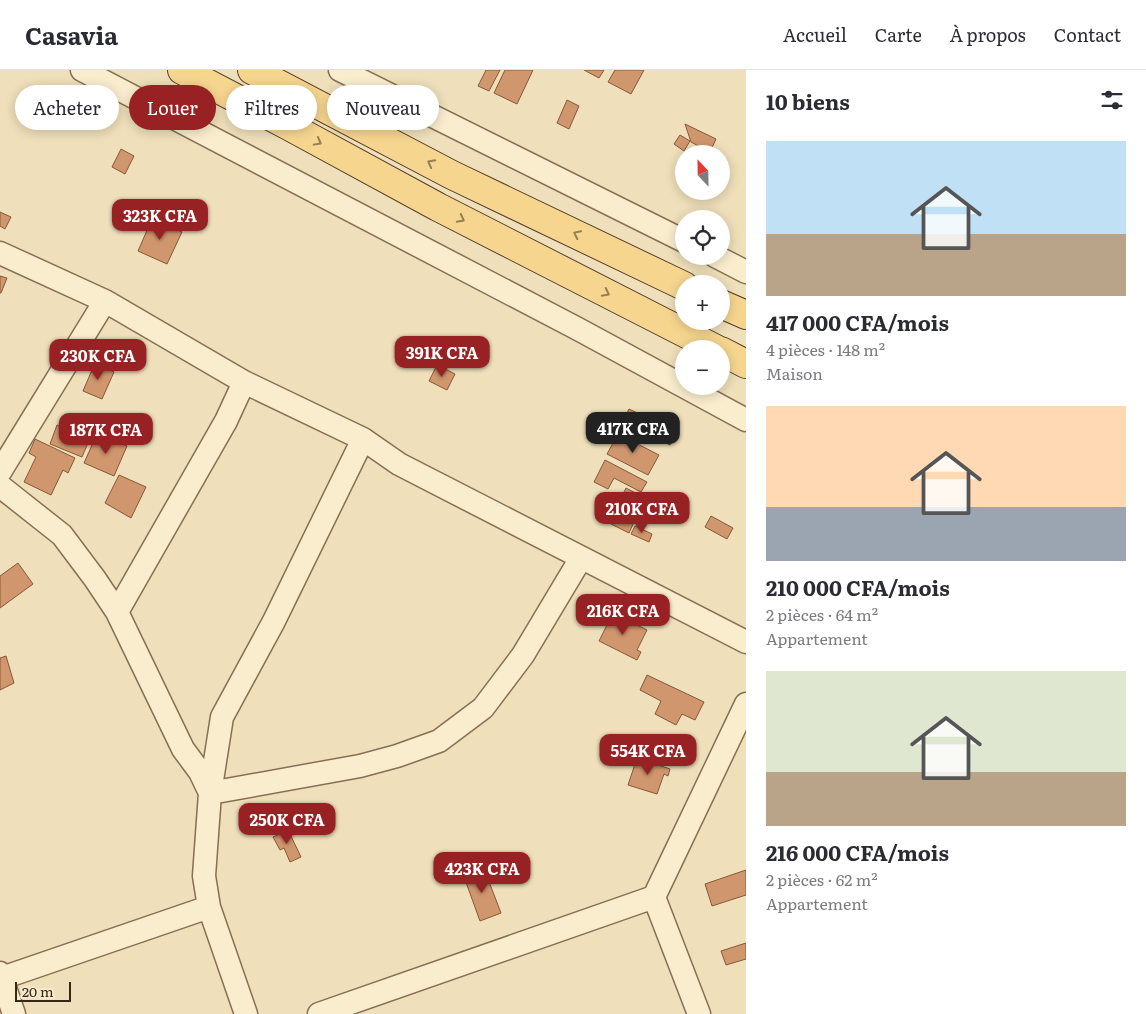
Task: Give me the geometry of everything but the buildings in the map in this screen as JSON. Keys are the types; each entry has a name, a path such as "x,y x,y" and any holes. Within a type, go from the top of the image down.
{"main road":[{"path":"182,70 438,207 698,340"},
{"path":"252,70 452,175 675,282"},
{"path":"730,308 746,316"},
{"path":"730,356 746,364"}],"street":[{"path":"82,70 578,329 746,420"},
{"path":"340,70 675,237"},
{"path":"0,253 105,301 244,382 363,439 399,464 746,642"},
{"path":"730,264 746,272"},
{"path":"0,472 105,301"},
{"path":"117,612 226,421 244,382"},
{"path":"246,1014 209,908 204,876 210,793 222,717 274,620 363,439"},
{"path":"0,486 62,535 117,612 183,749 200,772 210,793"},
{"path":"210,793 360,766 439,741 483,708 523,655 580,558"},
{"path":"319,1014 654,898 746,704"},
{"path":"654,898 699,1014"},
{"path":"14,1014 1,976 209,908"}]}
